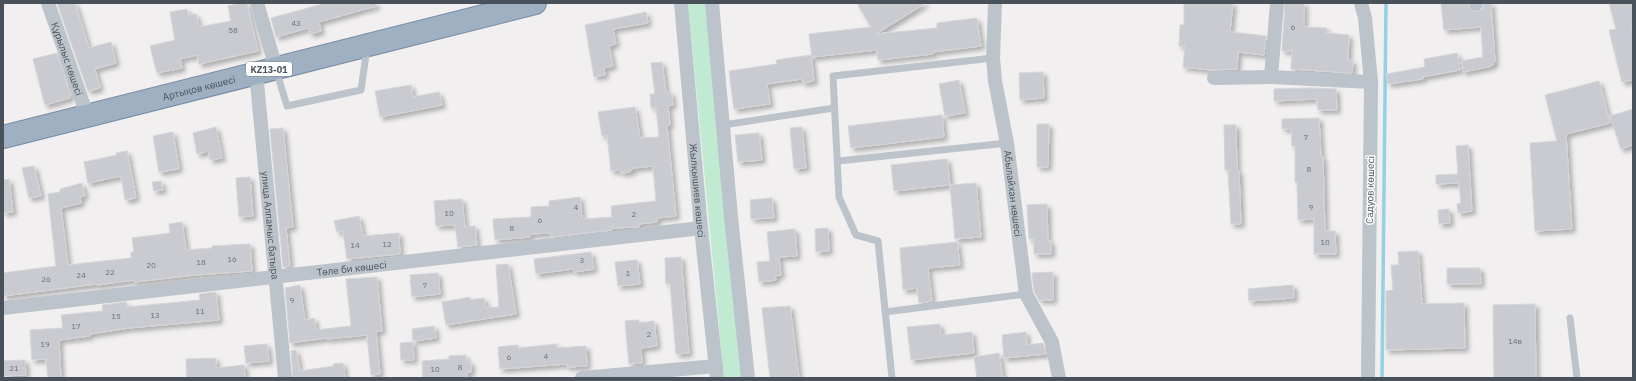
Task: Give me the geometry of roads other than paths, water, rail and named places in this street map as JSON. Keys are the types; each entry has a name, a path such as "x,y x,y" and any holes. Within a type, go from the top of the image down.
{"highway":[{"name":"Артықов көшесі","path":"3,137 535,3"}],"street":[{"name":"Құрылыс көшесі","path":"48,3 86,115"},
{"name":"улица Алпамыс батыра","path":"258,3 266,70 276,277 285,378"},
{"name":"Жылқышиев көшесі","path":"681,3 701,228 717,372"},
{"path":"712,3 731,217 748,378"},
{"name":"Абылайхан көшесі","path":"995,3 993,58 995,81 1007,143 1026,294 1052,342 1059,378"},
{"path":"1272,77 1277,3"},
{"name":"Садуов көшесі","path":"1360,3 1364,18 1371,82 1368,378"},
{"path":"1214,78 1272,77 1371,82"},
{"name":"Төле би көшесі","path":"3,308 701,228"},
{"path":"582,378 717,372"}],"lane":[{"path":"266,70 287,106 361,90 368,44"},
{"path":"892,378 878,241 856,235 840,197 833,76 993,58"},
{"path":"723,125 834,108"},
{"path":"838,161 1007,143"},
{"path":"885,312 1026,294"},
{"path":"1570,318 1577,378"}],"waterway":[{"path":"1382,378 1386,3"}]}
